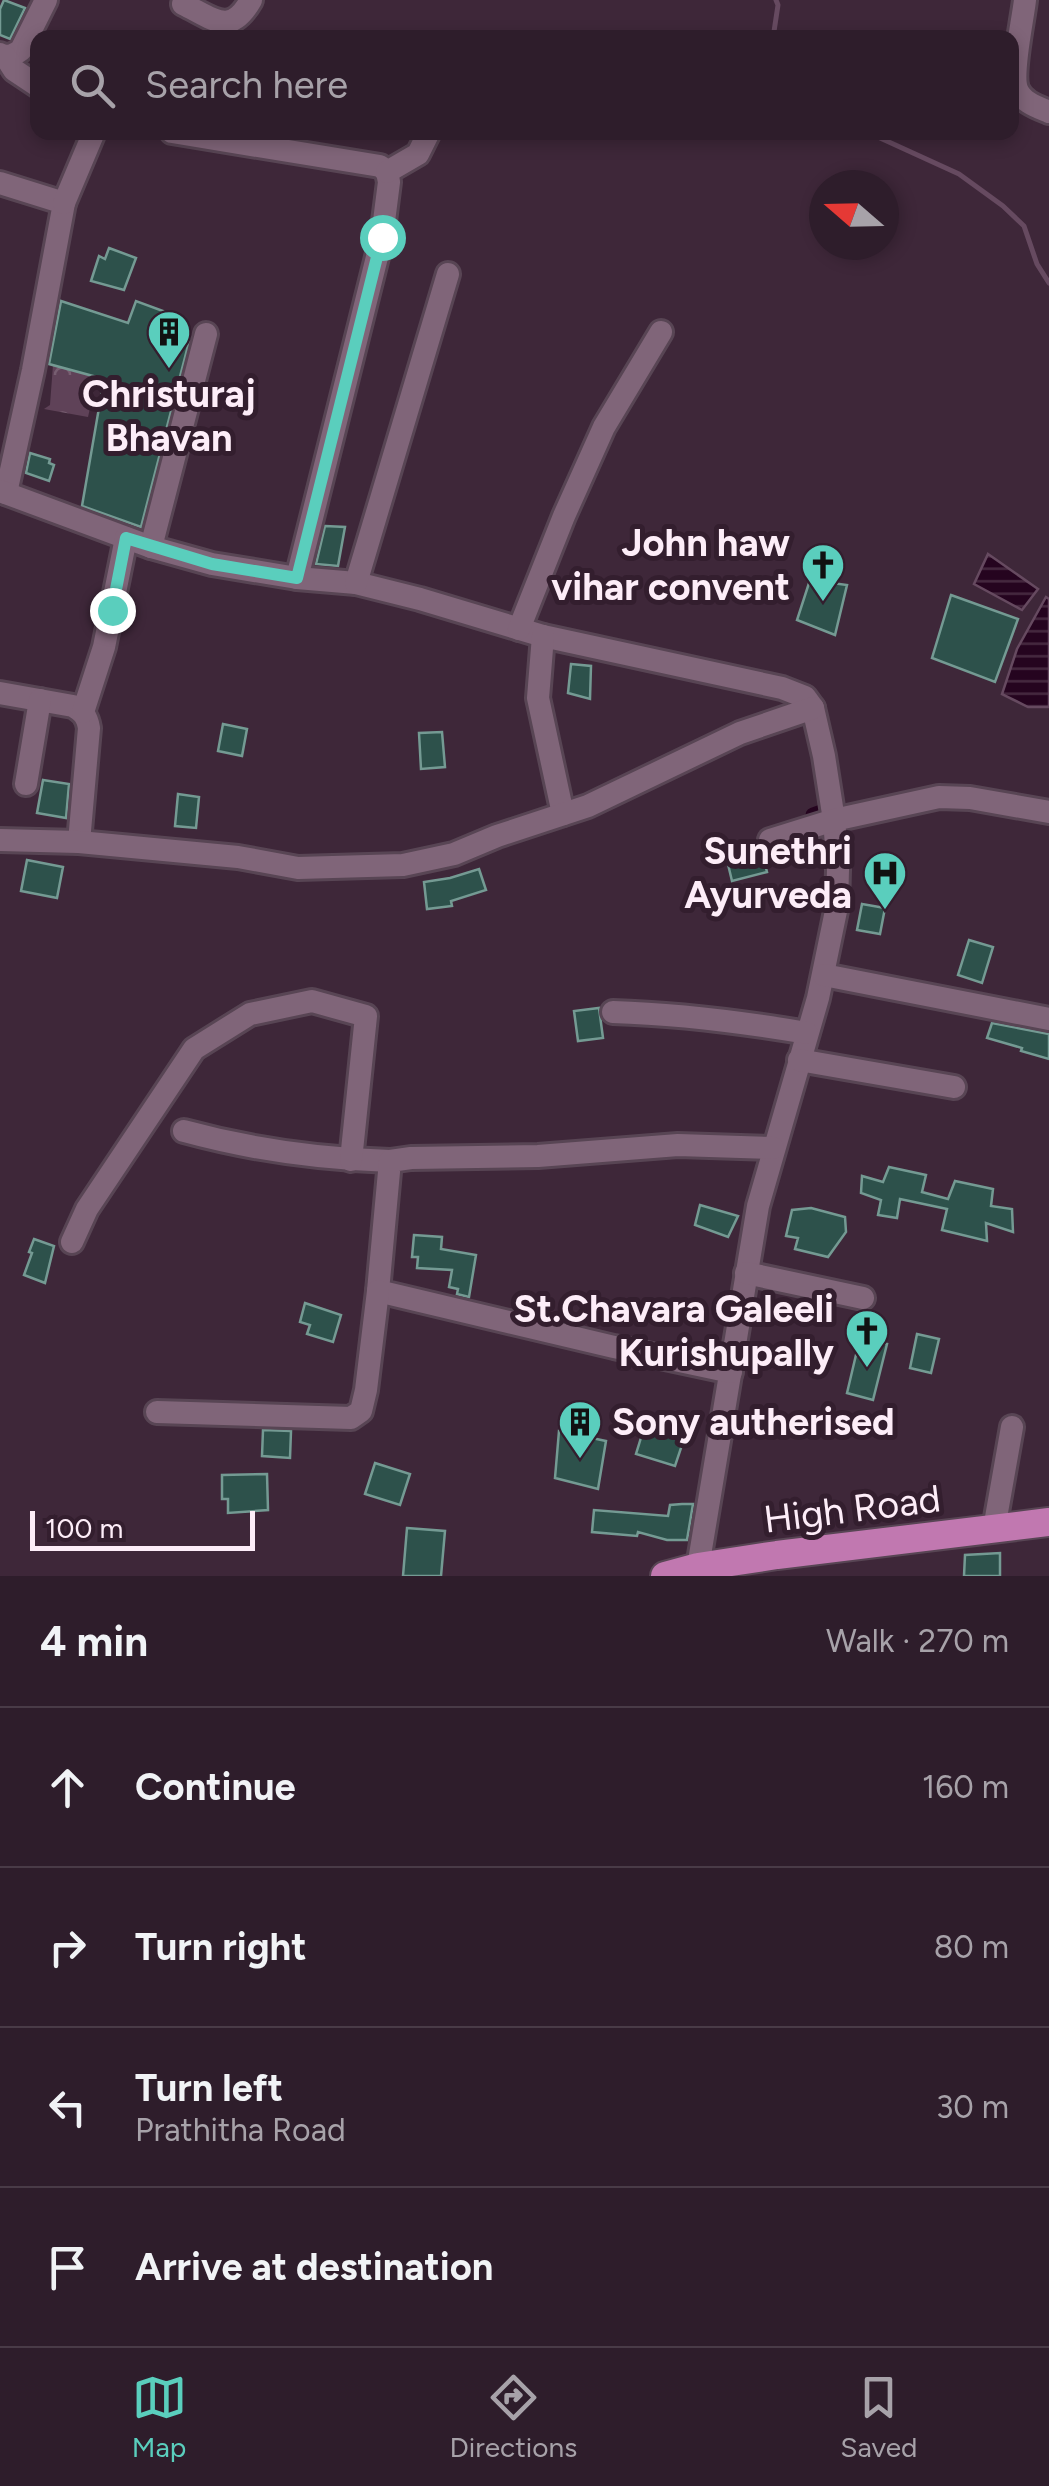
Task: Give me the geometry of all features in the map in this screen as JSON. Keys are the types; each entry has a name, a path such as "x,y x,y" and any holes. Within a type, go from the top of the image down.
{"main road":[{"name":"High Road","path":"665,1576 698,1567 1049,1522"}],"street":[{"path":"31,30 46,0"},
{"path":"182,4 222,22 232,22 242,16 251,0"},
{"path":"1019,44 1025,0"},
{"path":"2,55 14,55 21,50 30,32"},
{"path":"2,55 30,81"},
{"path":"1019,92 1026,101 1049,112"},
{"path":"91,140 64,203 33,370 3,492 151,547 212,564 356,584 420,598 543,636 769,684 806,698 813,708 834,820 837,906 824,975 758,1206 698,1567"},
{"path":"221,140 380,166 388,172 382,237 297,578"},
{"path":"388,172 418,154 425,140"},
{"path":"0,183 64,203"},
{"path":"356,584 448,274"},
{"path":"520,629 604,427 661,332"},
{"path":"151,547 206,334"},
{"path":"83,712 104,647 126,538"},
{"path":"543,636 538,698 563,814"},
{"path":"0,693 72,706 88,719 79,842"},
{"path":"26,784 40,700"},
{"path":"0,840 79,842 238,856 298,868 403,865 454,854 588,806 740,733 813,708"},
{"path":"770,840 834,820 939,797 970,798 1049,812"},
{"path":"824,975 1049,1019"},
{"path":"72,1242 87,1209 194,1049 250,1014 312,1001 366,1016 351,1160"},
{"path":"613,1012 678,1014 807,1033"},
{"path":"800,1060 954,1087"},
{"path":"184,1131 226,1143 390,1162 678,1145 773,1148"},
{"path":"157,1412 351,1418 361,1410 378,1291 390,1162"},
{"path":"746,1273 863,1298"},
{"path":"378,1291 731,1372"},
{"path":"994,1529 1012,1427"}],"green space":[{"path":"53,365 97,377 88,417 44,409 50,405"}],"shaded area":[{"path":"988,554 1038,589 1022,610 974,584"},
{"path":"1046,597 1049,707 1028,707 1002,694 1017,649"}],"building":[{"path":"4,0 25,8 10,39 0,35"},
{"path":"109,248 136,258 124,290 91,281 99,256 105,259"},
{"path":"61,301 128,323 136,301 163,311 155,332 190,338 141,527 82,506 104,379 49,364"},
{"path":"30,453 50,459 49,463 54,465 49,481 26,473"},
{"path":"325,526 345,527 338,566 316,564"},
{"name":"John haw vihar convent","path":"810,580 847,585 835,635 797,620"},
{"path":"951,595 1018,619 995,682 932,658"},
{"path":"571,664 591,666 590,699 568,693"},
{"path":"223,724 247,729 242,756 218,751"},
{"path":"442,732 445,767 421,769 419,733"},
{"path":"43,780 69,784 66,818 37,813"},
{"path":"178,794 199,797 196,828 175,826"},
{"path":"758,848 767,872 732,881 726,856"},
{"path":"27,860 63,867 57,898 21,891"},
{"path":"479,869 486,890 451,901 452,906 427,909 424,882"},
{"path":"862,904 885,908 880,934 857,930"},
{"path":"969,940 993,947 982,983 958,975"},
{"path":"599,1008 603,1038 578,1041 574,1011"},
{"path":"992,1023 1049,1034 1049,1059 987,1038"},
{"path":"889,1167 926,1175 922,1192 948,1199 955,1181 993,1189 991,1206 1012,1209 1013,1232 986,1223 987,1241 942,1230 947,1209 900,1199 897,1218 878,1215 881,1200 861,1193 862,1176 883,1182"},
{"path":"700,1205 738,1216 728,1237 695,1225"},
{"path":"811,1208 845,1217 846,1232 828,1257 795,1249 798,1238 786,1236 792,1210"},
{"path":"414,1235 442,1237 441,1249 476,1255 469,1297 449,1287 452,1270 417,1268 418,1257 412,1257"},
{"path":"34,1239 54,1246 45,1283 24,1275"},
{"path":"305,1303 341,1315 333,1342 307,1334 310,1325 300,1322"},
{"path":"917,1334 939,1339 931,1373 910,1368"},
{"name":"St.Chavara Galeeli Kurishupally","path":"860,1338 887,1344 873,1400 847,1393"},
{"path":"644,1428 672,1437 674,1432 685,1436 675,1466 636,1454"},
{"path":"263,1430 291,1431 290,1458 262,1456"},
{"name":"Sony autherised","path":"559,1431 606,1441 598,1489 555,1478"},
{"path":"375,1463 410,1474 400,1505 365,1494"},
{"path":"267,1474 268,1510 228,1513 228,1499 222,1499 222,1475"},
{"path":"693,1504 687,1540 667,1540 638,1532 637,1536 592,1532 594,1510 668,1516 670,1505"},
{"path":"407,1528 445,1531 441,1576 403,1576"},
{"path":"1000,1553 1000,1576 964,1576 965,1555"}],"waterway":[{"path":"774,30 776,0"},
{"path":"885,140 959,174 1003,206 1024,226 1037,264 1049,283"},
{"path":"813,815 824,811"}],"place":[{"name":"Christuraj Bhavan","path":"169,370"},
{"name":"John haw vihar convent","path":"823,603"},
{"name":"Sunethri Ayurveda","path":"885,911"},
{"name":"St.Chavara Galeeli Kurishupally","path":"867,1369"},
{"name":"Sony autherised","path":"580,1460"}],"route":[{"path":"112,610 126,538 212,564 297,578 382,237"}]}
